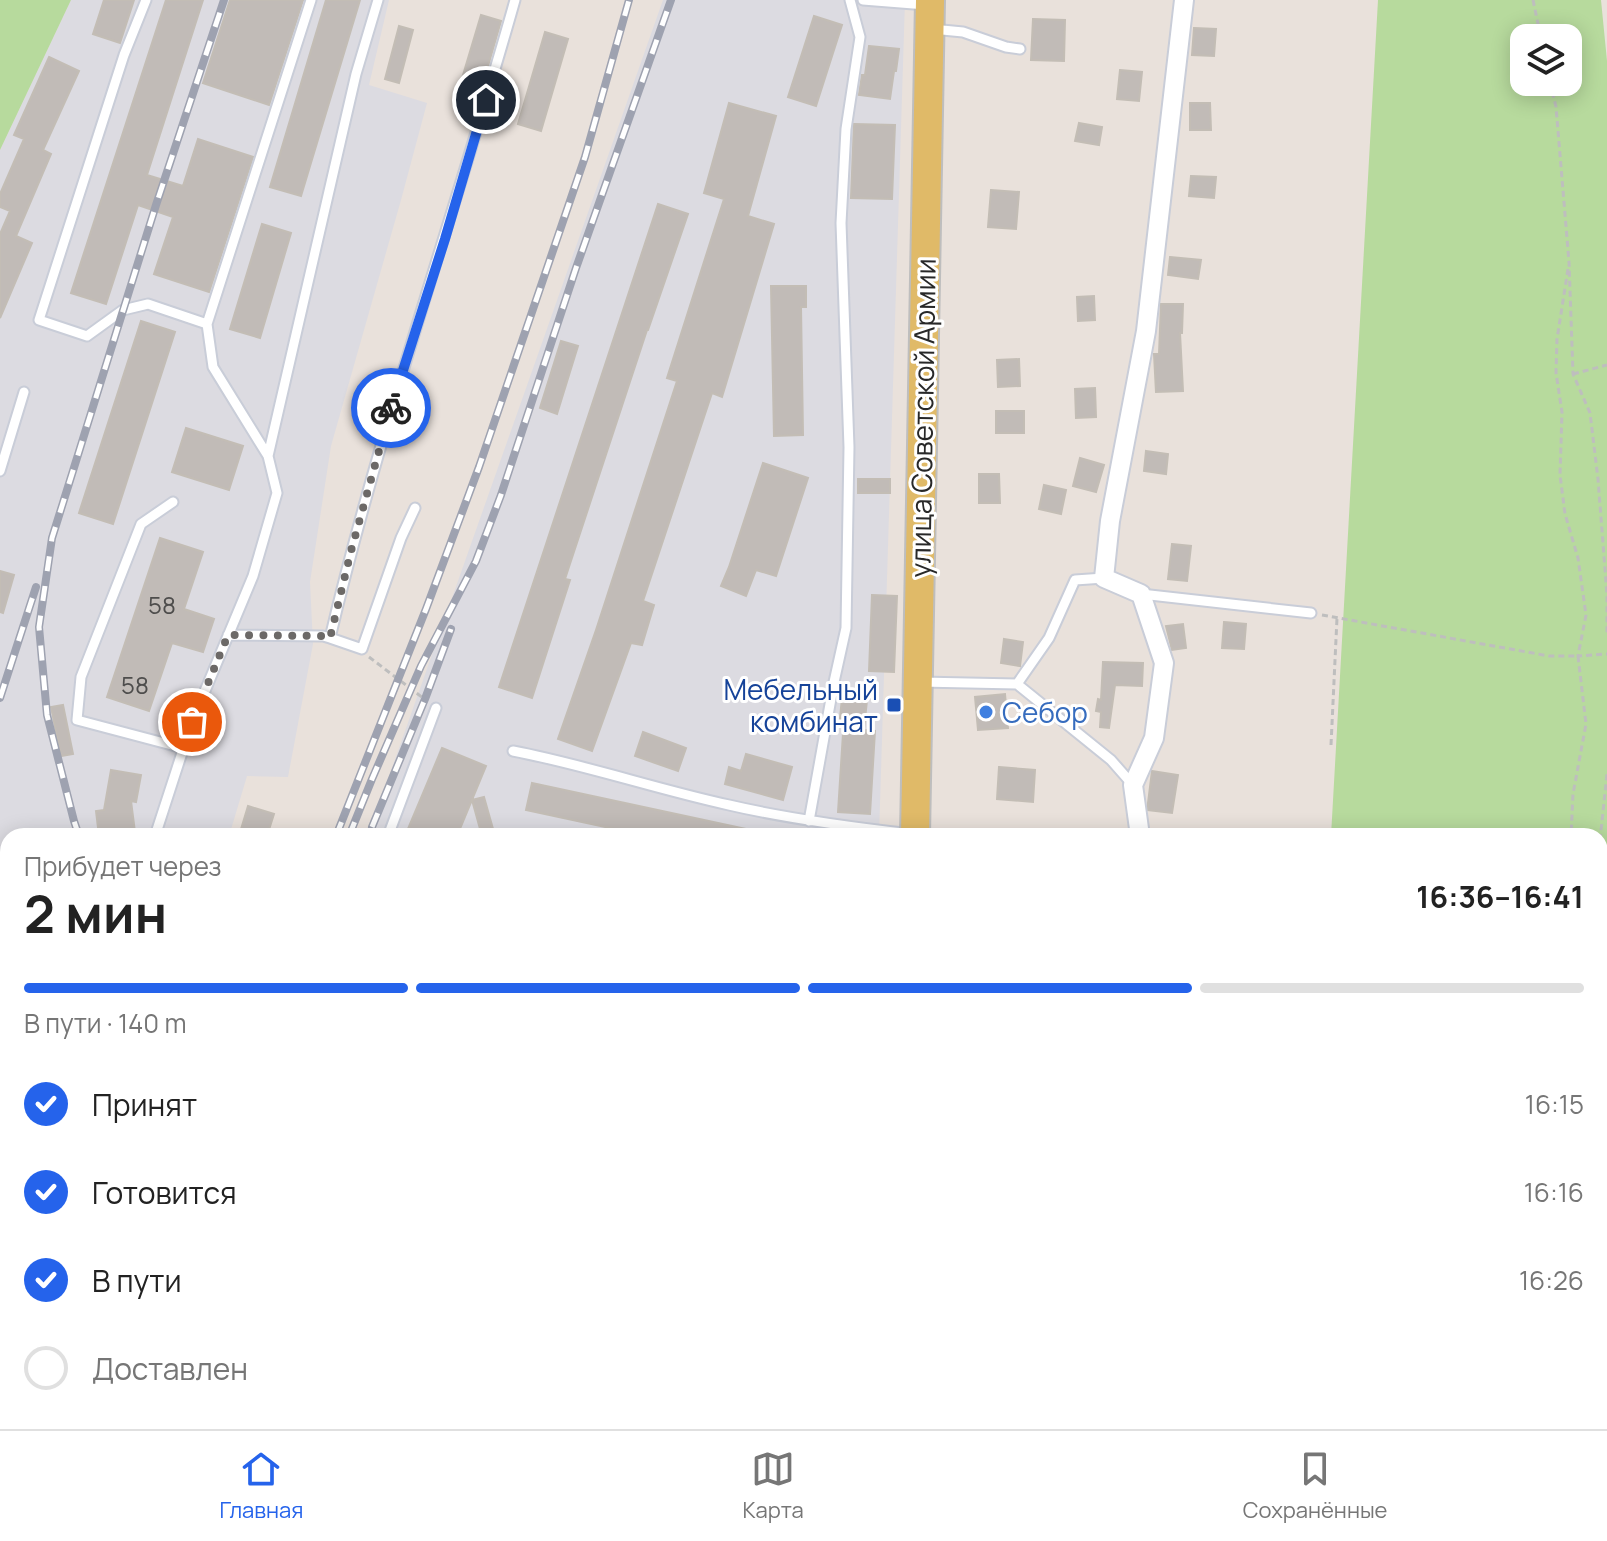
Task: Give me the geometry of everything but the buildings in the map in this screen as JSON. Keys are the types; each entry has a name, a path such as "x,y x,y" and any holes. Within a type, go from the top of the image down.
{"main road":[{"name":"улица Советской Армии","path":"915,828 929,11"}],"street":[{"path":"1139,828 1133,785 1154,738 1164,663 1141,594 1104,578 1110,521 1146,331 1184,0"}],"lane":[{"path":"146,0 124,55 39,320 87,336 123,310 148,304 207,324"},
{"path":"158,828 192,722 253,576 277,493 268,456 213,367 207,324 311,0"},
{"path":"268,456 356,74 378,0"},
{"path":"330,638 390,411 445,239 515,0"},
{"path":"809,821 846,628 849,447 841,223 846,129 860,37 850,0"},
{"path":"863,0 929,11 963,32 1020,49"},
{"path":"0,471 24,392"},
{"path":"173,502 141,524 81,677 77,720 183,748"},
{"path":"228,635 323,636 362,649 401,538 415,508"},
{"path":"1017,684 1049,638 1075,580 1104,578"},
{"path":"1141,594 1311,613"},
{"path":"917,682 1017,684 1111,760 1133,785"},
{"path":"391,828 436,708"},
{"path":"513,751 729,805 862,828"}],"path":[{"path":"1533,0 1538,24"},
{"path":"1553,96 1569,262 1573,374 1590,413 1605,566 1607,636"},
{"path":"1569,262 1557,339 1556,373 1562,412 1560,475 1565,514 1578,558 1586,615 1578,656 1586,724 1573,794 1571,828"},
{"path":"1573,374 1607,365"},
{"path":"1311,613 1549,656 1607,654"},
{"path":"1331,745 1337,618"},
{"path":"362,649 436,708"},
{"path":"1601,828 1607,774"}],"shaded area":[{"path":"71,0 389,0 369,85 427,103 331,446 310,582 313,644 288,777 247,776 231,828 0,828 0,150"},
{"path":"663,0 905,0 879,828 371,828"}],"green space":[{"path":"0,0 71,0 0,150"},
{"path":"1378,0 1601,0 1607,61 1607,828 1331,828"}],"railway":[{"path":"76,828 47,715 39,627 52,538 224,0"},
{"path":"339,828 479,467 585,157 629,0"},
{"path":"352,828 421,666 476,561 671,0"},
{"path":"0,698 36,587"},
{"path":"372,827 451,629"}],"way so far":[{"path":"192,722 228,635 330,638 391,408"}],"place":[{"name":"Мебельный комбинат","path":"894,705"},
{"name":"Себор","path":"986,712"}],"route":[{"path":"391,408 486,100"}]}
